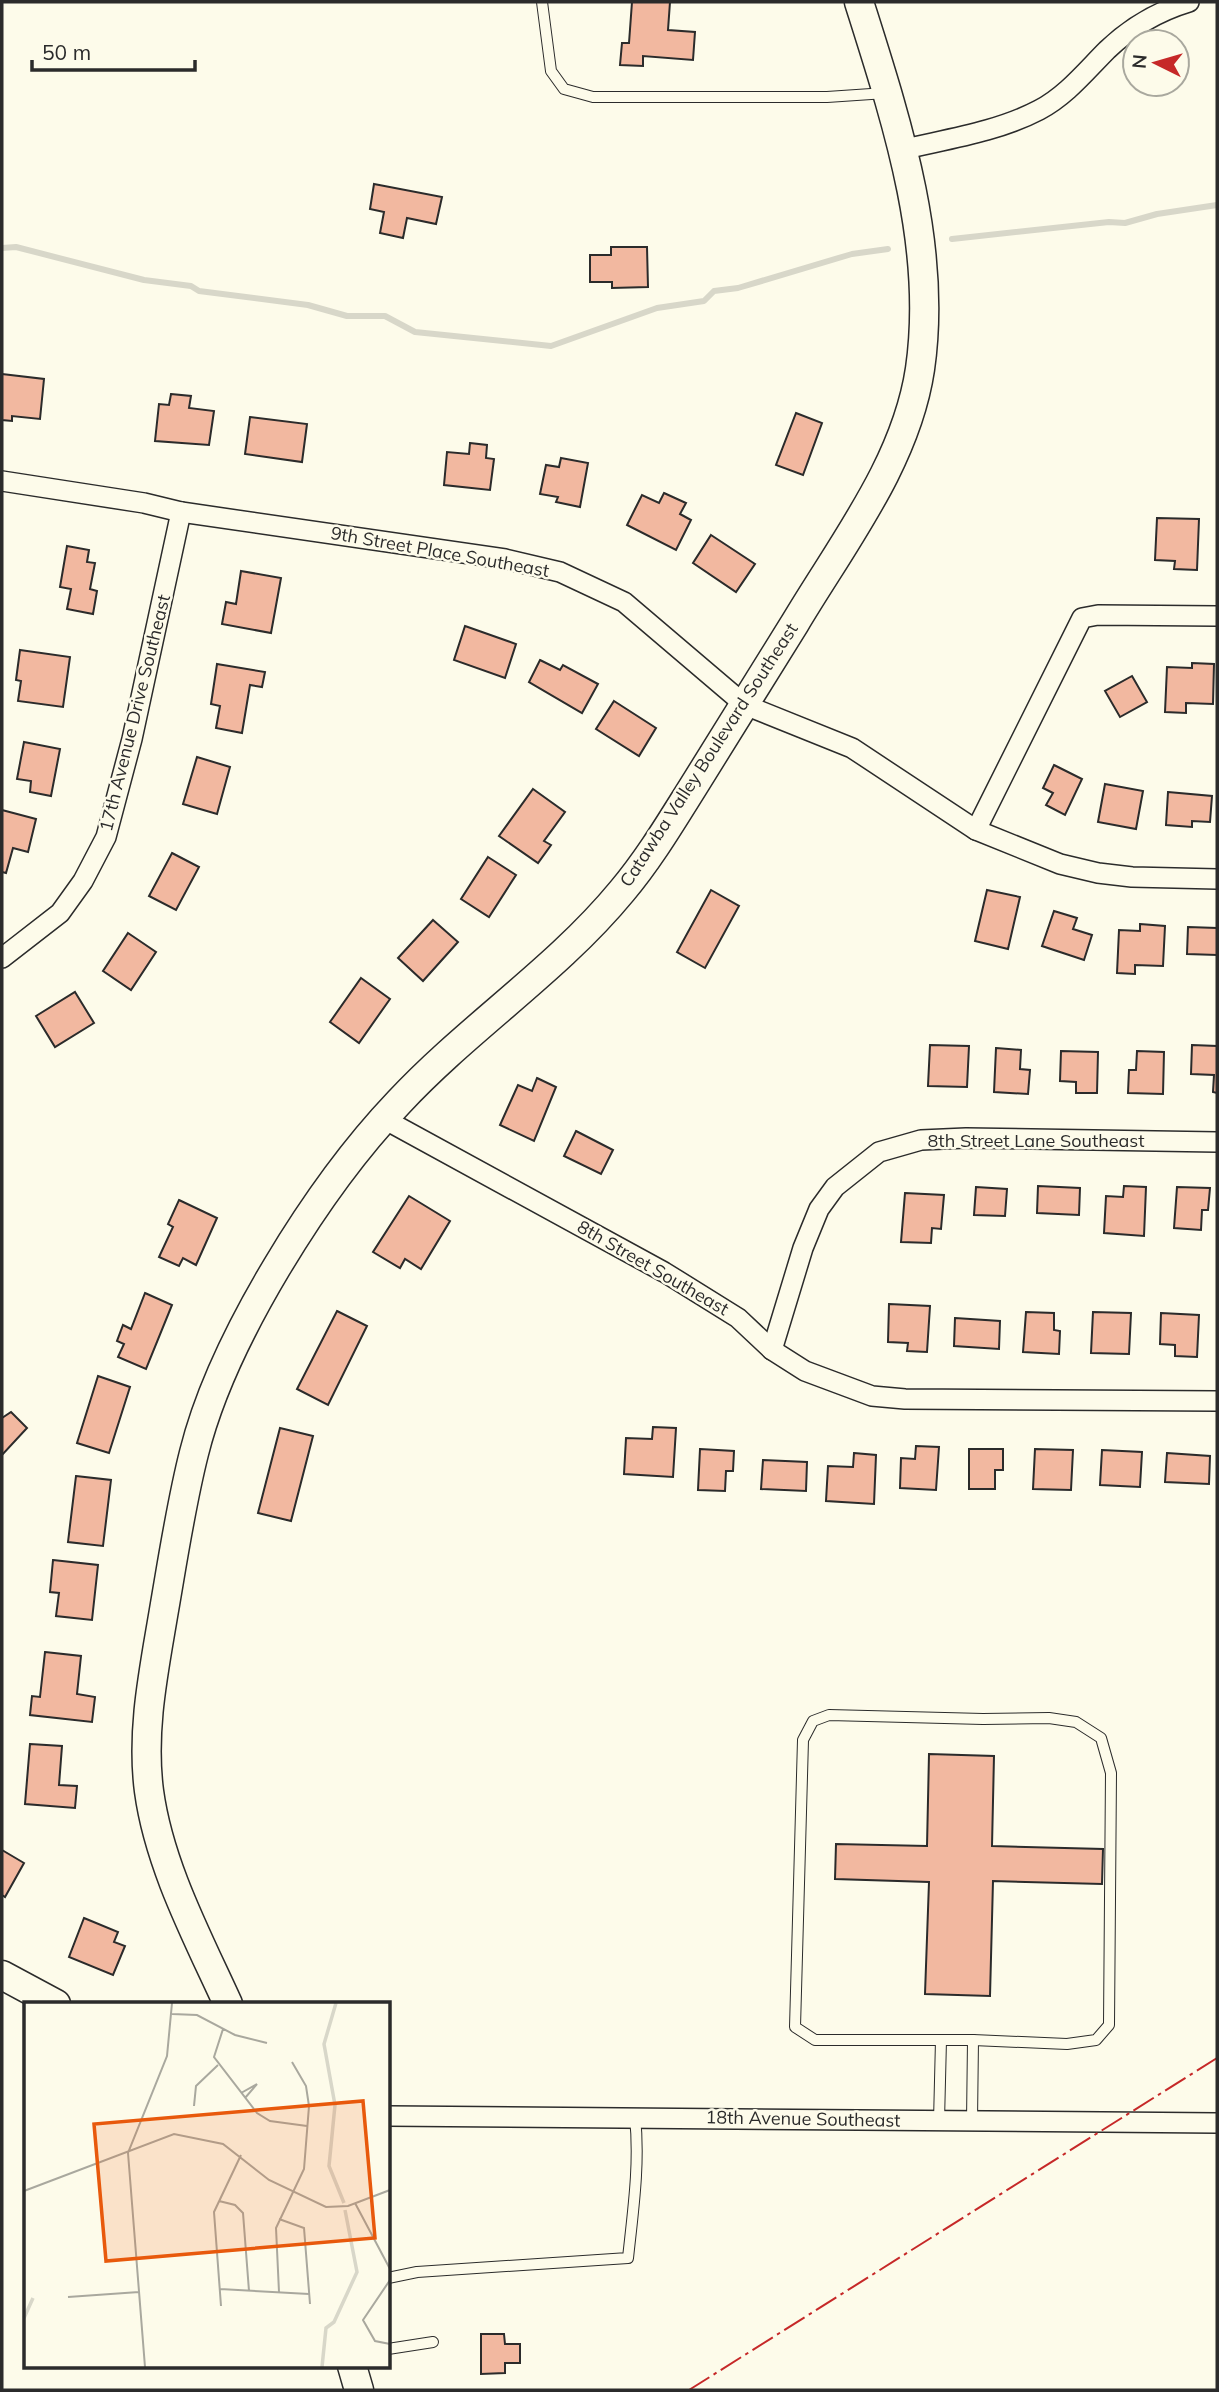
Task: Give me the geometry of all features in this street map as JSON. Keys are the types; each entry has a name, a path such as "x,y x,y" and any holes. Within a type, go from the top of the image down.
{"street":[{"name":"Catawba Valley Boulevard Southeast","path":"227,2002 169,1868 149,1793 146,1749 150,1695 175,1547 194,1452 206,1413 250,1315 314,1212 384,1119 436,1065 593,925 627,886 745,705 879,484 913,408 923,332 922,263 915,211 901,150 859,2"},
{"path":"901,150 998,126 1041,110 1073,86 1109,48 1161,6 1189,2"},
{"name":"9th Street Place Southeast","path":"2,481 144,503 181,512 505,559 560,572 624,602 745,705 852,748 976,830 1060,864 1098,873 1217,879"},
{"name":"17th Avenue Drive Southeast","path":"2,958 60,913 83,881 106,837 132,739 181,512"},
{"path":"976,830 1082,618 1098,615 1217,616"},
{"name":"8th Street Southeast","path":"384,1119 664,1272 738,1318 772,1350 804,1371 872,1396 1217,1401"},
{"name":"8th Street Lane Southeast","path":"772,1350 803,1248 819,1209 835,1187 878,1152 921,1140 966,1138 1217,1142"},
{"path":"2,1975 53,2002"},
{"name":"18th Avenue Southeast","path":"390,2116 1217,2123"},
{"path":"353,2368 359,2390"}],"lane":[{"path":"542,2 551,71 564,89 593,97 828,97 886,93"},
{"path":"829,1715 983,1720 1049,1718 1076,1722 1101,1738 1111,1773 1109,2025 1096,2040 1067,2044 973,2040 815,2040 796,2027 803,1740 813,1721 829,1715"},
{"path":"939,2121 941,2040"},
{"path":"972,2121 973,2040"},
{"path":"390,2278 417,2272 628,2258 637,2138 635,2116"},
{"path":"390,2349 433,2342"}],"building":[{"path":"632,2 670,2 668,30 695,32 693,60 643,56 643,66 620,65 622,43 629,43"},
{"path":"374,184 442,197 436,224 407,218 403,238 380,233 384,212 370,209"},
{"path":"611,247 647,247 648,287 612,288 612,282 590,282 590,255 611,255"},
{"path":"2,374 44,379 40,419 12,416 12,421 2,420"},
{"path":"171,394 191,396 189,408 214,411 209,445 155,441 159,404 169,405"},
{"path":"796,413 822,423 803,475 776,465"},
{"path":"250,417 307,424 302,462 245,454"},
{"path":"470,443 487,445 486,458 494,459 490,490 444,485 447,452 469,454"},
{"path":"561,458 588,463 580,507 556,502 558,497 540,494 546,465 559,467"},
{"path":"664,493 686,503 680,514 691,520 676,550 627,525 642,495 659,503"},
{"path":"1157,518 1199,519 1197,570 1174,569 1175,561 1155,560"},
{"path":"711,535 755,564 736,592 693,563"},
{"path":"67,546 89,550 87,562 95,563 90,589 97,591 93,614 67,609 71,589 60,587"},
{"path":"241,571 281,578 271,633 222,624 226,602 236,604"},
{"path":"465,626 516,644 505,678 454,660"},
{"path":"20,650 70,657 63,707 18,701 21,681 16,680"},
{"path":"540,660 560,670 563,665 598,684 582,713 529,682"},
{"path":"1192,663 1214,664 1213,704 1186,703 1186,713 1165,712 1167,667 1192,668"},
{"path":"217,664 265,672 262,687 250,685 242,733 216,728 220,706 211,704"},
{"path":"1132,676 1147,702 1120,717 1105,691"},
{"path":"614,701 656,728 639,756 596,729"},
{"path":"24,742 60,749 51,796 30,792 31,781 17,779"},
{"path":"197,757 230,767 217,814 183,804"},
{"path":"1054,765 1082,779 1065,815 1046,805 1053,793 1043,788"},
{"path":"1105,784 1143,791 1136,829 1098,822"},
{"path":"533,789 565,812 544,841 551,845 538,863 499,836"},
{"path":"1168,792 1212,796 1210,822 1192,821 1192,827 1166,825"},
{"path":"2,810 36,819 28,852 13,848 6,873 2,872"},
{"path":"172,853 199,867 176,910 149,896"},
{"path":"488,857 516,875 489,917 461,899"},
{"path":"711,890 739,906 705,968 677,952"},
{"path":"987,890 1020,897 1008,949 975,941"},
{"path":"1054,911 1077,918 1073,929 1092,935 1084,960 1042,946"},
{"path":"433,920 458,942 423,981 398,958"},
{"path":"1140,924 1165,926 1163,966 1135,965 1135,974 1117,973 1119,930 1140,931"},
{"path":"1188,927 1217,928 1217,955 1187,954"},
{"path":"128,933 156,952 131,990 103,971"},
{"path":"361,978 390,999 359,1043 330,1022"},
{"path":"75,992 94,1023 55,1047 36,1016"},
{"path":"930,1045 969,1046 967,1087 928,1086"},
{"path":"1192,1045 1217,1046 1217,1093 1213,1092 1214,1075 1191,1074"},
{"path":"996,1048 1021,1050 1020,1069 1030,1070 1028,1094 994,1092"},
{"path":"1061,1051 1098,1052 1097,1093 1076,1093 1076,1082 1060,1081"},
{"path":"1137,1051 1164,1052 1163,1094 1128,1093 1129,1070 1136,1070"},
{"path":"537,1078 556,1087 534,1141 500,1125 518,1085 532,1091"},
{"path":"576,1131 613,1150 601,1174 564,1156"},
{"path":"1038,1186 1080,1188 1079,1215 1037,1213"},
{"path":"1124,1186 1146,1187 1144,1236 1104,1233 1106,1196 1123,1197"},
{"path":"976,1187 1007,1189 1005,1216 974,1215"},
{"path":"1177,1187 1210,1188 1208,1210 1202,1210 1201,1230 1174,1228"},
{"path":"905,1193 944,1195 941,1229 932,1228 931,1243 901,1242"},
{"path":"409,1196 450,1221 421,1269 405,1259 400,1268 373,1252"},
{"path":"179,1200 217,1218 196,1265 183,1258 179,1266 159,1257 173,1227 168,1224"},
{"path":"145,1293 172,1305 146,1369 118,1357 124,1344 117,1341 123,1325 131,1329"},
{"path":"889,1304 930,1306 927,1352 907,1351 908,1343 888,1342"},
{"path":"337,1311 367,1326 328,1405 297,1389"},
{"path":"1026,1312 1054,1313 1054,1330 1060,1331 1059,1354 1023,1352"},
{"path":"1093,1312 1131,1313 1129,1354 1091,1353"},
{"path":"1161,1313 1199,1315 1197,1357 1175,1356 1175,1345 1160,1344"},
{"path":"955,1318 1000,1321 999,1349 954,1346"},
{"path":"98,1376 130,1387 109,1453 77,1443"},
{"path":"11,1412 27,1428 2,1455 2,1418"},
{"path":"653,1427 676,1428 673,1477 624,1474 626,1438 652,1439"},
{"path":"280,1428 313,1436 291,1521 258,1513"},
{"path":"916,1446 939,1447 936,1490 900,1488 901,1458 915,1459"},
{"path":"700,1449 734,1451 733,1471 726,1471 725,1491 698,1490"},
{"path":"969,1449 1003,1449 1003,1470 995,1470 995,1489 969,1489"},
{"path":"1035,1449 1073,1450 1071,1490 1033,1489"},
{"path":"1102,1450 1142,1452 1140,1487 1100,1485"},
{"path":"854,1453 876,1455 874,1504 826,1501 828,1466 853,1467"},
{"path":"1167,1453 1210,1456 1209,1484 1165,1482"},
{"path":"763,1460 807,1462 806,1491 761,1489"},
{"path":"76,1476 111,1480 103,1546 68,1542"},
{"path":"53,1560 98,1565 92,1620 56,1616 59,1593 50,1592"},
{"path":"45,1652 81,1656 77,1694 95,1697 92,1722 30,1715 32,1696 40,1697"},
{"path":"30,1744 62,1746 59,1785 77,1786 75,1808 25,1804"},
{"path":"929,1754 994,1756 992,1846 1103,1849 1102,1884 993,1881 990,1996 925,1994 929,1882 835,1879 836,1844 927,1846"},
{"path":"2,1850 24,1863 5,1897 2,1895"},
{"path":"84,1918 118,1932 114,1942 125,1946 113,1975 69,1957"},
{"path":"481,2334 504,2334 505,2344 520,2344 520,2363 505,2363 505,2373 481,2374"}],"waterway":[{"path":"952,239 1109,222 1125,223 1157,214 1217,205"},
{"path":"2,248 16,247 144,280 191,286 199,291 308,305 347,316 385,316 415,332 551,346 657,308 704,301 714,291 738,288 852,254 888,249"}],"power":[{"path":"689,2390 1217,2058"}]}
